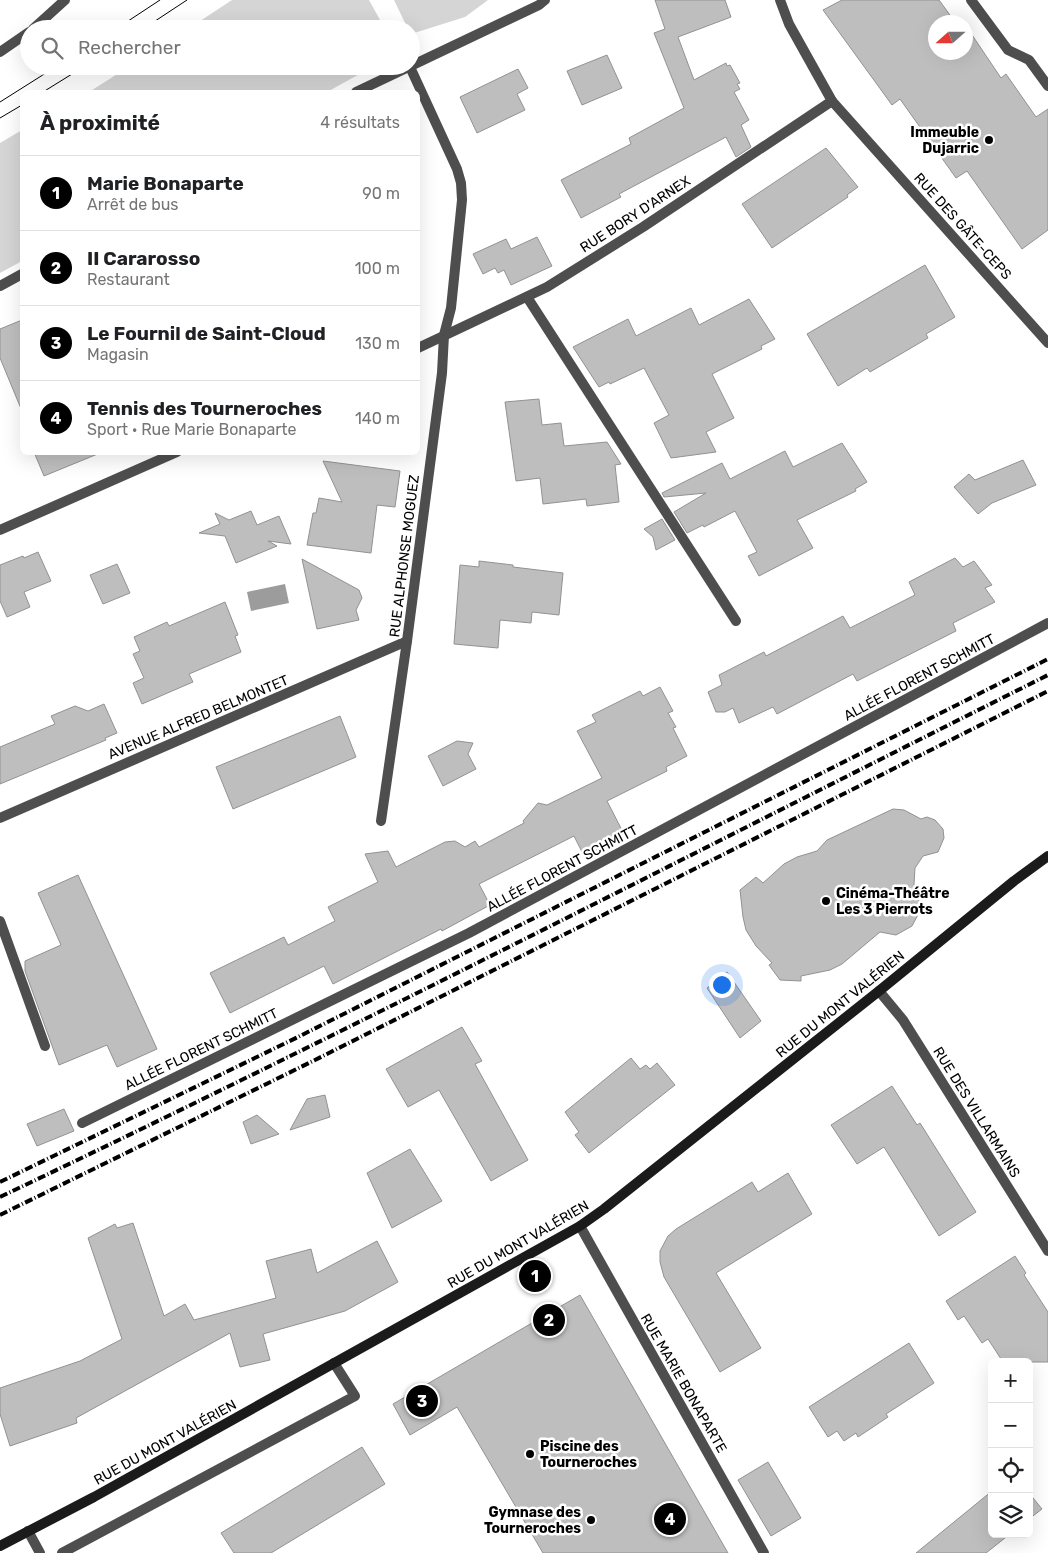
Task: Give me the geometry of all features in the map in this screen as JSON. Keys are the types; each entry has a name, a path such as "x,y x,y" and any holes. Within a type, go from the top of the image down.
{"main road":[{"name":"RUE DU MONT VALÉRIEN","path":"0,1546 94,1497 580,1226 612,1203 1014,881 1048,856"}],"street":[{"path":"43,20 65,0"},
{"path":"420,62 545,0"},
{"name":"RUE DES GÂTE-CEPS","path":"780,0 789,24 832,100 1048,343"},
{"path":"971,0 1008,50 1029,60 1048,86"},
{"path":"0,52 20,38"},
{"path":"360,90 393,75"},
{"name":"RUE ALPHONSE MOGUEZ","path":"381,821 442,373 444,334 452,298 462,200 461,184 457,169 414,75"},
{"name":"RUE BORY D'ARNEX","path":"420,347 547,287 643,227 832,100"},
{"path":"0,286 20,275"},
{"path":"526,297 736,621"},
{"path":"0,530 170,455"},
{"name":"ALLÉE FLORENT SCHMITT","path":"82,1122 469,933 1048,624"},
{"name":"AVENUE ALFRED BELMONTET","path":"0,818 407,640"},
{"path":"0,921 46,1046"},
{"name":"RUE DES VILLARMAINS","path":"879,990 903,1020 1048,1251"},
{"name":"RUE MARIE BONAPARTE","path":"580,1226 764,1553"},
{"path":"62,1553 355,1396 334,1363"},
{"path":"28,1531 40,1553"}],"shaded area":[{"path":"232,0 369,0 380,20 202,20"},
{"path":"394,0 488,0 465,17 420,31 420,20 404,20"},
{"path":"116,75 358,75 331,90 92,90"},
{"path":"20,131 20,262 0,273 0,143"},
{"path":"285,584 289,603 251,611 247,592"}],"building":[{"path":"655,0 725,0 731,17 678,37 694,80 726,63 727,66 730,65 740,83 737,84 740,89 734,92 749,120 741,125 751,147 736,157 726,137 619,194 621,197 581,218 561,180 631,144 629,138 684,108 654,33 665,29"},
{"name":"Immeuble Dujarric","path":"842,0 939,0 950,15 928,15 928,60 973,60 973,36 1001,78 1006,74 1036,117 1048,109 1048,230 1022,249 967,171 956,178 900,99 892,105 823,10"},
{"path":"607,55 622,88 582,105 567,71"},
{"path":"518,69 528,88 517,94 525,110 477,133 460,97"},
{"path":"826,148 858,187 847,195 848,197 772,248 742,204"},
{"path":"537,237 552,266 511,285 504,270 498,273 495,268 483,274 473,254 506,239 511,249"},
{"path":"925,265 955,317 926,334 928,338 870,372 867,368 838,386 807,334"},
{"path":"749,299 775,339 761,346 762,349 712,374 734,418 706,432 716,452 671,458 654,423 669,415 644,368 610,384 609,382 599,387 573,347 628,319 636,336 691,308 699,325"},
{"path":"20,321 20,406 0,358 0,329"},
{"path":"539,399 542,425 561,423 564,446 607,442 621,464 615,465 619,502 587,506 586,499 543,504 540,478 516,481 505,402"},
{"path":"842,443 867,482 855,489 856,491 797,520 813,548 759,576 748,556 757,552 735,511 704,527 703,525 687,533 674,512 706,493 664,497 662,493 722,463 730,479 785,451 793,467"},
{"path":"35,455 95,455 44,476"},
{"path":"1023,460 1036,485 992,503 978,514 954,487 969,474 975,480"},
{"path":"323,461 400,471 395,507 377,505 371,553 307,545 313,513 316,513 319,498 342,502"},
{"path":"251,511 257,525 279,516 291,544 268,541 277,546 236,563 225,536 199,533 220,524 215,513 229,520"},
{"path":"662,519 675,540 656,550 653,537 644,529"},
{"path":"38,552 51,581 24,592 30,607 7,617 0,601 0,565"},
{"path":"955,558 963,567 974,561 992,585 985,588 995,602 953,623 956,631 857,681 853,674 777,714 773,707 739,723 733,708 725,712 716,712 708,692 722,685 719,675 764,652 766,656 843,616 850,628 915,595 909,582"},
{"path":"302,559 359,590 362,598 356,610 359,620 317,629"},
{"path":"479,561 563,573 559,615 532,612 531,623 500,620 498,648 454,644 460,565 479,567"},
{"path":"117,564 130,593 103,604 90,575"},
{"path":"225,602 238,635 235,636 241,652 189,674 193,682 142,704 133,683 144,678 133,654 140,651 134,637 167,622 169,626"},
{"path":"660,687 673,711 668,713 676,727 673,728 687,756 666,767 667,771 607,801 625,836 584,856 574,836 479,884 490,905 442,931 441,929 333,984 324,966 230,1013 210,973 284,937 288,945 335,921 328,907 378,882 365,854 388,851 396,867 445,842 455,841 465,847 475,841 479,847 524,823 523,821 538,803 547,805 602,778 577,731 596,722 592,715 640,691 643,696"},
{"path":"104,704 117,733 105,738 106,740 0,784 0,747 55,724 51,716 75,706 88,711"},
{"path":"340,716 356,757 233,809 216,767"},
{"path":"457,741 473,743 468,754 476,769 443,786 428,756"},
{"path":"893,809 904,810 921,819 927,817 935,820 943,829 944,838 938,852 923,856 915,868 914,884 921,909 912,926 896,935 880,932 842,964 830,970 801,976 801,981 780,980 769,965 772,963 756,946 746,930 740,890 756,877 763,883 784,864 797,857 817,851 827,840"},
{"path":"78,875 157,1049 117,1067 107,1045 59,1065 25,971 25,961 61,945 38,893"},
{"path":"727,972 761,1021 740,1038 707,988"},
{"path":"462,1027 482,1061 475,1064 528,1160 491,1181 439,1090 408,1107 386,1069"},
{"path":"631,1058 640,1069 646,1065 650,1069 657,1063 675,1085 589,1153 575,1135 579,1132 565,1112"},
{"path":"892,1086 917,1125 920,1123 976,1212 939,1236 884,1147 857,1164 831,1125"},
{"path":"325,1095 330,1117 290,1130 307,1099"},
{"path":"64,1109 74,1131 37,1146 27,1124"},
{"path":"257,1115 279,1134 251,1144 243,1122"},
{"path":"410,1149 442,1201 392,1228 367,1173"},
{"path":"788,1173 812,1214 716,1273 761,1348 720,1372 664,1277 660,1262 660,1251 668,1236 676,1229 752,1182 758,1192"},
{"path":"133,1223 164,1316 185,1304 194,1320 276,1298 266,1261 311,1249 317,1273 377,1241 398,1282 345,1311 263,1334 270,1360 240,1367 230,1333 76,1418 77,1423 10,1446 0,1414 0,1388 80,1361 122,1339 88,1238 115,1224 117,1228"},
{"path":"1015,1256 1026,1273 1024,1275 1048,1312 1048,1362 1033,1362 1033,1358 1000,1358 988,1339 982,1343 964,1316 958,1320 946,1301"},
{"path":"580,1295 728,1553 543,1553 457,1407 410,1435 393,1404"},
{"path":"909,1343 934,1383 886,1414 888,1417 858,1437 856,1433 844,1441 837,1431 828,1437 809,1407"},
{"path":"362,1447 385,1484 271,1553 234,1553 221,1533"},
{"path":"768,1462 801,1518 771,1536 738,1480"},
{"path":"988,1494 988,1538 1005,1538 986,1553 916,1553"},
{"path":"1033,1498 1042,1509 1033,1516"}],"tram line":[{"path":"130,20 160,0"},
{"path":"157,20 187,0"},
{"path":"0,102 43,75"},
{"path":"46,90 70,75"},
{"path":"0,118 20,106"}],"railway":[{"path":"0,1182 300,1036 1048,659"},
{"path":"0,1197 395,1004 1048,675"},
{"path":"0,1215 313,1061 1048,691"}],"place":[{"name":"Immeuble Dujarric","path":"989,140"},
{"name":"Cinéma-Théâtre Les 3 Pierrots","path":"826,901"},
{"name":"Marie Bonaparte","path":"535,1276"},
{"name":"II Cararosso","path":"549,1320"},
{"name":"Le Fournil de Saint-Cloud","path":"422,1401"},
{"name":"Piscine des Tourneroches","path":"530,1454"},
{"name":"Tennis des Tourneroches","path":"670,1519"},
{"name":"Gymnase des Tourneroches","path":"591,1520"}]}
